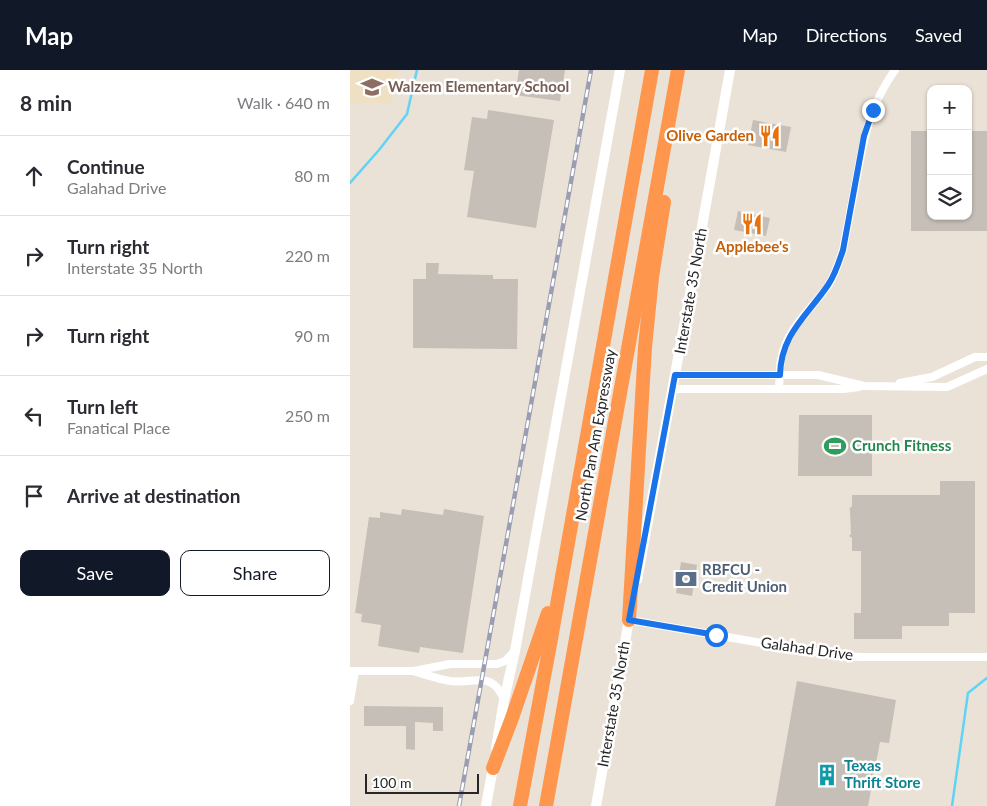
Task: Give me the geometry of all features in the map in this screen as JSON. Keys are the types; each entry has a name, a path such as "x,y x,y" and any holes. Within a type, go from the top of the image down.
{"highway":[{"name":"North Pan Am Expressway","path":"520,806 652,70"},
{"name":"North Pan Am Expressway","path":"546,806 679,70"},
{"path":"629,620 649,300 669,176 679,70"},
{"path":"493,768 512,718 566,557"}],"main road":[{"path":"486,806 620,70"},
{"name":"Interstate 35 North","path":"596,806 730,70"}],"street":[{"path":"779,389 780,362 786,343 798,323 829,284 838,267 843,250 864,136 873,110 887,81 896,70"},
{"path":"881,387 932,377 968,359 987,357"},
{"path":"968,359 974,374"},
{"path":"675,375 818,375 864,386 947,387 987,369"},
{"path":"673,389 843,389 864,386"},
{"name":"Galahad Drive","path":"629,620 844,656 987,657"},
{"path":"350,701 352,671 414,671 450,664 497,664 505,661 515,651"},
{"path":"469,664 469,681"},
{"path":"414,671 451,681 488,681 500,689 504,700"}],"shaded area":[{"name":"Walzem Elementary School","path":"350,70 398,70 392,103 350,103"}],"building":[{"path":"519,70 565,70 560,101 515,95"},
{"path":"488,110 554,120 536,228 467,217 474,171 464,170 472,117 487,119"},
{"name":"Olive Garden","path":"753,120 791,127 786,152 748,145"},
{"path":"911,131 927,131 927,220 972,220 972,131 987,131 987,231 911,231"},
{"name":"Applebee's","path":"738,211 770,218 766,236 734,230"},
{"path":"426,263 439,263 438,274 493,275 493,279 518,279 517,349 413,348 413,279 426,279"},
{"name":"Crunch Fitness","path":"799,415 872,415 872,476 798,476"},
{"path":"940,481 975,481 975,613 949,613 949,626 902,626 902,639 854,639 854,613 861,613 861,551 852,551 852,538 849,536 851,534 849,509 852,506 852,495 940,495"},
{"path":"402,509 443,515 444,509 484,516 463,653 420,647 419,653 378,646 381,625 361,622 362,614 355,613 369,517 380,518 380,512 401,515"},
{"name":"RBFCU - Credit Union","path":"681,562 697,565 692,596 676,593"},
{"name":"Texas Thrift Store","path":"797,681 896,700 889,743 880,742 868,806 775,806"},
{"path":"364,706 443,707 443,731 433,731 433,723 415,722 415,750 406,749 406,726 364,726"}],"waterway":[{"path":"350,183 407,114 417,70"},
{"path":"952,806 968,693 987,678"}],"railway":[{"path":"459,806 591,70"}],"place":[{"name":"Walzem Elementary School","path":"372,87"},
{"name":"Olive Garden","path":"770,136"},
{"name":"Applebee's","path":"752,224"},
{"name":"Crunch Fitness","path":"835,446"},
{"name":"RBFCU - Credit Union","path":"686,579"},
{"name":"Texas Thrift Store","path":"827,775"}],"route":[{"path":"716,635 629,620 675,375 780,375 780,362 786,343 798,323 829,284 838,267 843,250 864,136 873,110"}]}
